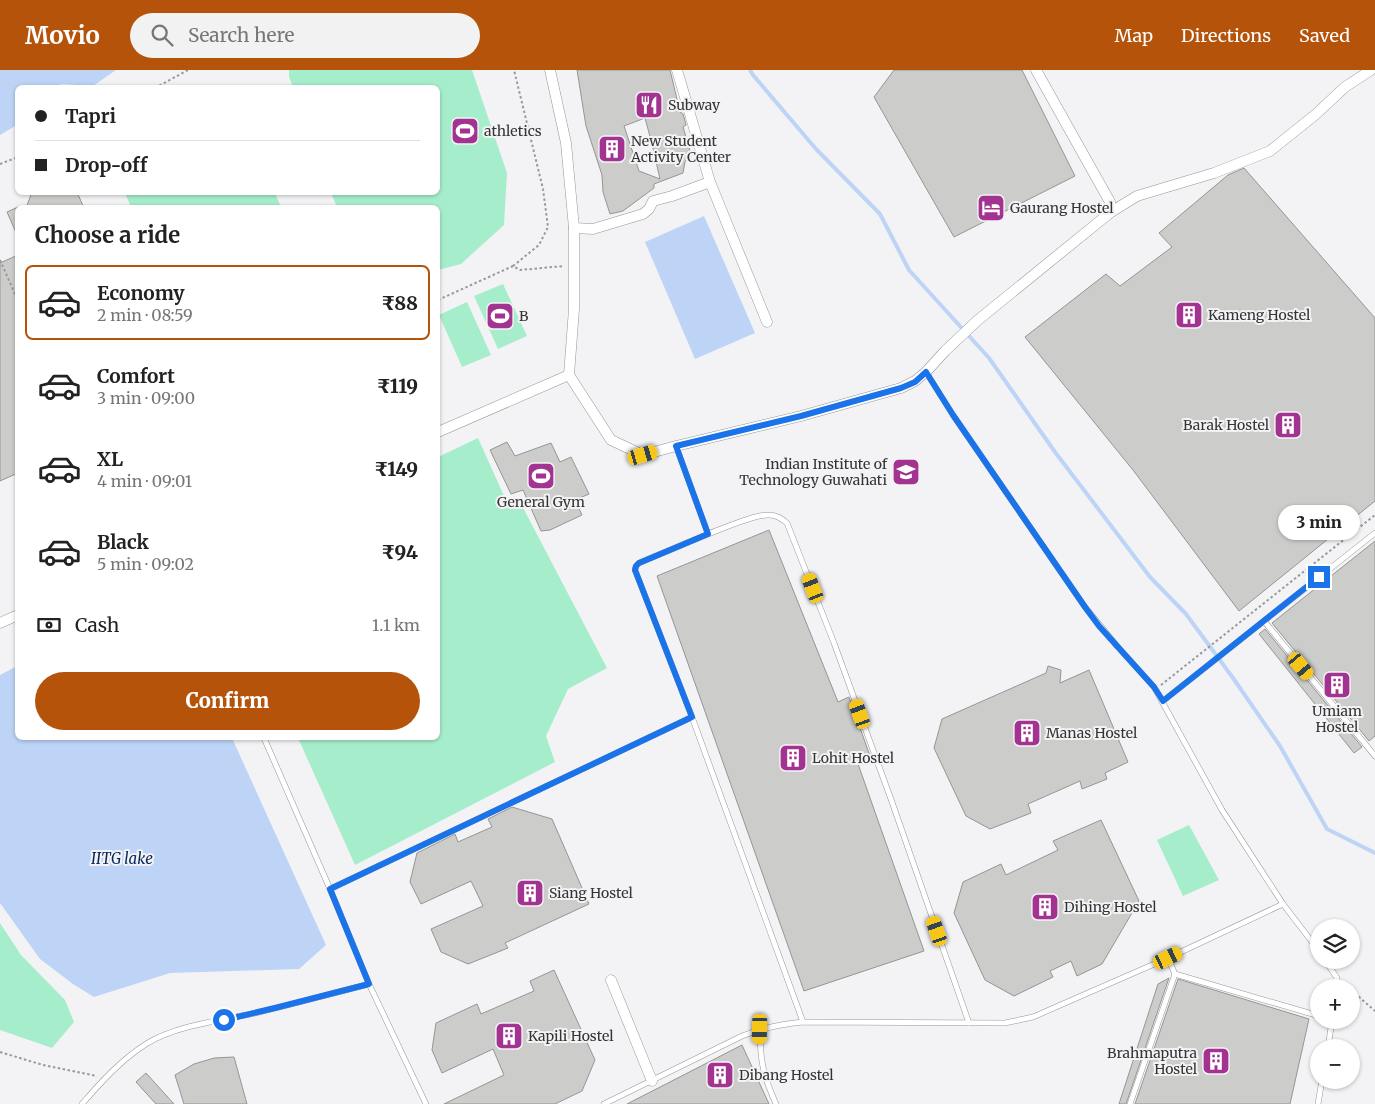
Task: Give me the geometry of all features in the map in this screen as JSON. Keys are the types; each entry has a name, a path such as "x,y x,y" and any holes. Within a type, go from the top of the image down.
{"street":[{"path":"550,70 566,143 574,228 574,309 569,375 611,440 643,455 801,416 901,388 915,382 945,350 978,320 1111,212 1137,196 1214,172 1270,151 1315,115 1345,87 1371,70"},
{"path":"677,70 710,182 767,322"},
{"path":"1036,70 1110,202 1111,212"},
{"path":"574,228 593,229 643,214 653,202 710,182"},
{"path":"440,431 569,375"},
{"path":"0,623 15,616"},
{"path":"611,980 652,1081"}],"lane":[{"path":"926,372 953,415 1085,607 1099,626 1154,687 1222,810 1283,904 1310,939"},
{"path":"676,446 708,534"},
{"path":"803,1022 692,717 635,570 639,563 708,534 760,516 770,515 779,517 787,523 834,643 885,783 969,1023"},
{"path":"1163,701 1375,533"},
{"path":"1264,621 1375,756"},
{"path":"330,889 692,717"},
{"path":"265,740 369,984 426,1104"},
{"path":"604,1104 742,1036 781,1024 803,1022 1005,1023 1033,1017 1168,958 1283,904"},
{"path":"1130,1104 1175,974 1168,958"},
{"path":"1175,974 1310,1013"},
{"path":"82,1104 125,1059 146,1044 166,1034 369,984"},
{"path":"760,1029 760,1052 764,1072 776,1104"},
{"path":"1318,1104 1320,1089"}],"path":[{"path":"160,85 188,70"},
{"path":"440,299 513,266 539,245 548,227 543,189 514,70"},
{"path":"0,164 15,158"},
{"path":"0,260 15,294"},
{"path":"513,266 520,270 574,265"},
{"path":"1154,687 1164,684 1375,515"},
{"path":"1360,998 1375,1011"},
{"path":"0,1052 43,1065 105,1078"}],"green space":[{"name":"athletics","path":"289,70 472,70 507,173 504,225 461,264 440,269 440,205 336,205 332,195 440,195 440,85 292,85"},
{"path":"126,195 276,195 280,205 130,205"},
{"name":"B","path":"503,284 527,336 498,349 474,296"},
{"path":"467,302 491,355 462,367 440,315"},
{"path":"478,438 505,498 519,500 607,668 568,689 546,736 555,762 355,865 299,740 440,740 440,456"},
{"path":"1189,825 1219,880 1183,896 1157,840"},
{"path":"0,923 21,955 65,1000 74,1022 52,1048 0,1030"}],"water":[{"path":"0,70 116,70 94,85 15,85 15,126 0,135"},
{"path":"704,216 755,333 695,359 645,242"},
{"name":"IITG lake","path":"15,667 15,740 233,740 326,945 299,969 170,973 94,997 40,959 0,903 0,675"}],"building":[{"name":"New Student Activity Center","path":"577,70 670,70 680,112 683,114 686,125 683,127 691,154 685,162 683,173 654,184 654,188 623,211 610,214 603,192 602,175 586,126","holes":["645,118 660,179 639,171 624,126"]},
{"name":"Gaurang Hostel","path":"894,70 1022,70 1075,176 954,237 874,97"},
{"path":"1244,168 1375,318 1375,501 1239,611 1133,470 1025,337 1106,274 1120,286 1172,247 1159,233 1228,175"},
{"path":"31,195 78,195 83,205 27,205"},
{"path":"15,208 15,230 7,212"},
{"path":"15,256 15,474 0,481 0,263"},
{"name":"General Gym","path":"507,442 515,456 551,443 560,462 571,457 589,494 575,500 582,515 550,530 541,531 523,490 511,494 490,450"},
{"name":"Lohit Hostel","path":"769,530 838,702 849,697 870,756 857,761 924,951 804,991 657,576"},
{"name":"Umiam Hostel","path":"1375,541 1375,736 1369,741 1272,623"},
{"path":"1265,629 1362,747 1354,753 1259,634"},
{"name":"Manas Hostel","path":"1048,666 1061,670 1060,683 1089,670 1128,762 1105,773 1107,779 1082,789 1080,781 1028,804 1031,813 990,829 966,816 934,748 942,719 1046,673"},
{"name":"Siang Hostel","path":"512,807 552,819 589,904 505,943 508,948 468,964 441,952 431,929 483,906 471,881 421,904 410,882 417,853 455,834 458,842 492,827 488,819"},
{"name":"Dihing Hostel","path":"1101,820 1139,901 1102,964 1077,976 1071,961 1050,971 1053,977 1014,996 985,980 954,913 963,882 1001,864 1006,875 1058,850 1053,841"},
{"name":"Kapili Hostel","path":"554,970 595,1060 582,1091 555,1104 444,1104 504,1075 493,1049 442,1073 432,1050 436,1023 477,1004 481,1014 534,991 530,981"},
{"path":"1169,978 1126,1104 1119,1104 1158,984"},
{"name":"Brahmaputra Hostel","path":"1178,979 1309,1019 1290,1104 1135,1104"},
{"name":"Dibang Hostel","path":"742,1045 769,1104 627,1104"},
{"path":"234,1057 247,1104 184,1104 175,1075 194,1064 214,1058"},
{"path":"146,1073 174,1104 156,1104 136,1082"}],"waterway":[{"path":"750,70 816,149 880,214 909,270 989,358 1055,452 1150,577 1186,614 1280,746 1327,829 1375,853"}],"place":[{"name":"Subway","path":"649,105"},
{"name":"athletics","path":"465,131"},
{"name":"New Student Activity Center","path":"612,149"},
{"name":"Gaurang Hostel","path":"991,208"},
{"name":"Kameng Hostel","path":"1189,315"},
{"name":"B","path":"500,316"},
{"name":"Barak Hostel","path":"1288,425"},
{"name":"Indian Institute of Technology Guwahati","path":"906,472"},
{"name":"General Gym","path":"541,476"},
{"name":"Umiam Hostel","path":"1337,685"},
{"name":"Manas Hostel","path":"1027,733"},
{"name":"Lohit Hostel","path":"793,758"},
{"name":"Siang Hostel","path":"530,893"},
{"name":"Dihing Hostel","path":"1045,907"},
{"name":"Kapili Hostel","path":"509,1036"},
{"name":"Brahmaputra Hostel","path":"1216,1061"},
{"name":"Dibang Hostel","path":"720,1075"}],"route":[{"path":"224,1020 369,984 330,889 692,717 635,570 639,563 708,534 676,446 801,416 901,388 915,382 926,372 953,415 1085,607 1099,626 1154,687 1163,701 1319,577"}]}
